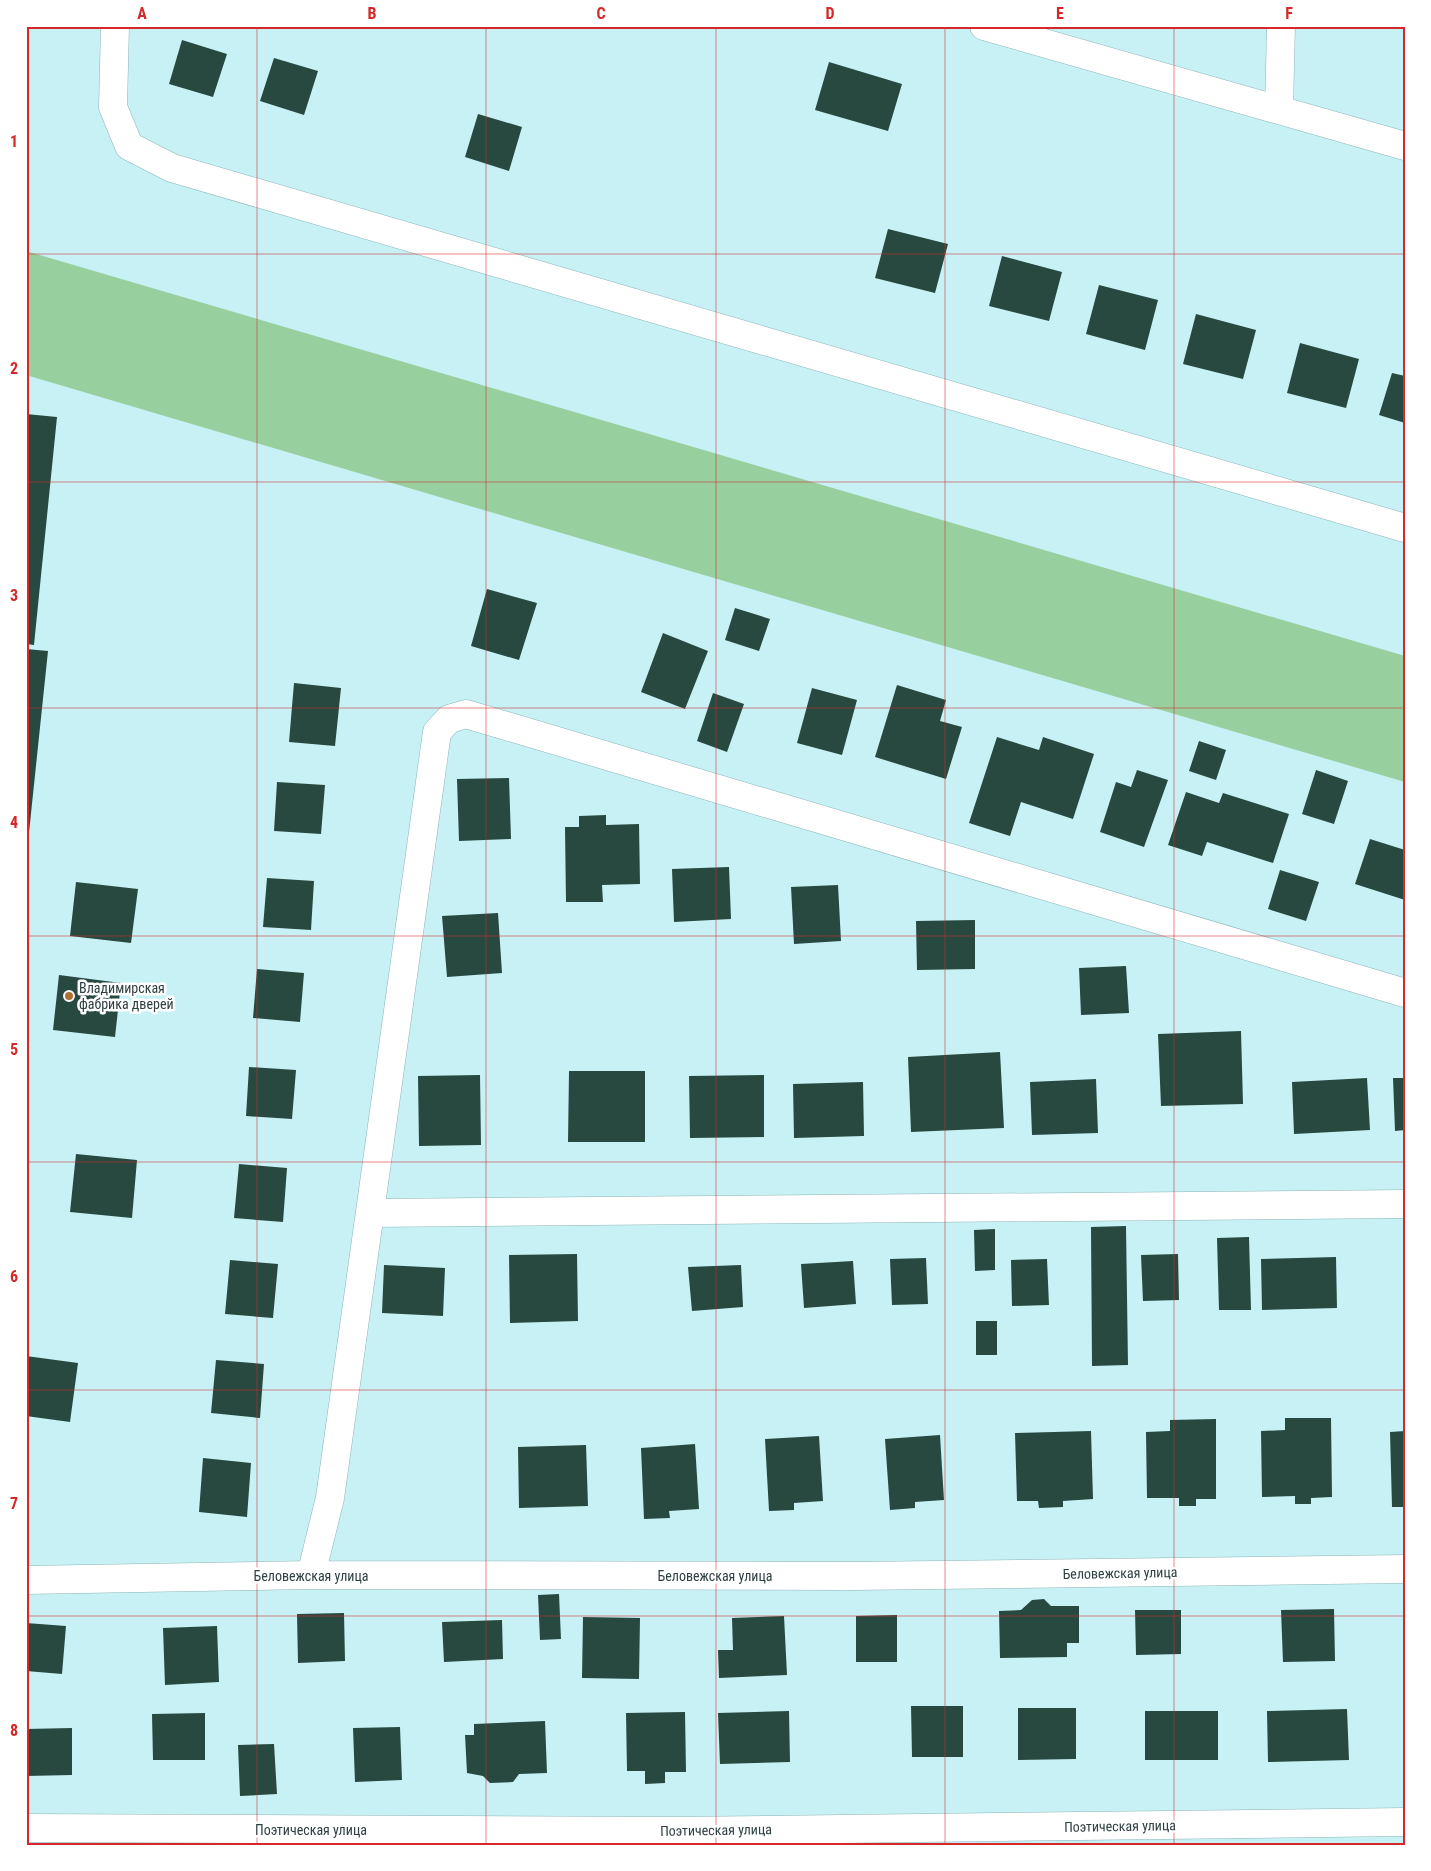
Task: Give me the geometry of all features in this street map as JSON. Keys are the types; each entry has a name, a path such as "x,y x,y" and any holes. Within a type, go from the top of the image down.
{"street":[{"path":"115,26 113,107 129,146 172,168 1405,528"},
{"path":"984,26 1405,146"},
{"path":"1279,110 1281,26"},
{"path":"311,1575 330,1498 438,732 449,719 466,714 1405,993"},
{"path":"371,1213 1405,1204"},
{"name":"Беловежская улица","path":"26,1580 311,1575 854,1576 1405,1569"},
{"name":"Поэтическая улица","path":"26,1828 675,1831 1405,1822"}],"green space":[{"path":"26,251 1405,656 1405,782 26,375"}],"building":[{"path":"182,40 227,54 213,97 169,84"},
{"path":"274,58 318,71 304,115 260,101"},
{"path":"829,62 902,84 888,131 815,110"},
{"path":"478,114 522,127 509,171 465,157"},
{"path":"888,229 948,244 935,293 875,278"},
{"path":"1002,256 1062,272 1049,321 989,306"},
{"path":"1099,285 1158,300 1145,350 1086,334"},
{"path":"1196,314 1256,330 1243,379 1183,364"},
{"path":"1300,343 1359,359 1346,408 1287,393"},
{"path":"1392,373 1405,376 1405,423 1379,415"},
{"path":"26,414 57,417 34,645 26,644"},
{"path":"487,589 537,603 519,660 471,646"},
{"path":"735,608 770,619 759,651 725,640"},
{"path":"663,633 708,651 685,709 641,692"},
{"path":"26,649 48,651 28,842 26,842"},
{"path":"294,683 341,688 335,746 289,742"},
{"path":"897,685 946,700 940,721 962,727 946,779 875,757"},
{"path":"812,688 857,700 842,755 797,743"},
{"path":"713,693 744,704 727,752 697,741"},
{"path":"997,737 1039,750 1043,737 1094,754 1073,819 1021,802 1010,836 969,823"},
{"path":"1199,741 1226,750 1216,780 1189,771"},
{"path":"1137,770 1168,780 1144,847 1100,832 1116,782 1131,787"},
{"path":"1316,770 1348,781 1334,824 1302,814"},
{"path":"509,778 511,839 459,841 457,779"},
{"path":"277,782 325,785 321,834 274,831"},
{"path":"1186,792 1219,803 1223,793 1289,814 1273,863 1207,842 1202,856 1168,845"},
{"path":"606,815 606,825 639,824 640,884 602,885 603,902 566,902 565,827 579,827 579,816"},
{"path":"1370,839 1405,850 1405,900 1355,884"},
{"path":"729,867 731,919 674,922 672,869"},
{"path":"1280,870 1319,882 1306,921 1268,909"},
{"path":"267,878 314,881 311,930 263,927"},
{"path":"76,882 138,889 131,943 70,936"},
{"path":"838,885 841,941 794,944 791,887"},
{"path":"498,913 502,973 447,977 442,916"},
{"path":"975,920 975,969 917,970 916,921"},
{"path":"1126,966 1129,1013 1081,1015 1079,968"},
{"path":"257,969 304,973 300,1022 253,1018"},
{"path":"59,975 121,983 115,1037 53,1030"},
{"path":"1241,1031 1243,1104 1161,1106 1158,1034"},
{"path":"1000,1052 1004,1128 911,1132 908,1057"},
{"path":"249,1067 296,1070 292,1119 246,1116"},
{"path":"569,1071 645,1071 645,1142 568,1142"},
{"path":"480,1075 481,1145 419,1146 418,1076"},
{"path":"764,1075 764,1137 690,1138 689,1076"},
{"path":"1367,1078 1370,1130 1294,1134 1292,1082"},
{"path":"1393,1078 1405,1078 1405,1130 1395,1131"},
{"path":"1096,1079 1098,1133 1032,1135 1030,1082"},
{"path":"863,1082 864,1136 794,1138 793,1084"},
{"path":"76,1154 137,1160 132,1218 70,1212"},
{"path":"239,1164 287,1168 283,1222 234,1218"},
{"path":"1126,1226 1128,1365 1092,1366 1091,1227"},
{"path":"995,1229 995,1270 975,1271 974,1230"},
{"path":"1249,1237 1251,1310 1219,1310 1217,1238"},
{"path":"577,1254 578,1321 510,1323 509,1255"},
{"path":"1178,1254 1179,1300 1143,1301 1141,1255"},
{"path":"1336,1257 1337,1308 1262,1310 1261,1259"},
{"path":"926,1258 928,1304 892,1305 890,1259"},
{"path":"1047,1259 1049,1305 1012,1306 1011,1260"},
{"path":"230,1260 278,1264 273,1318 225,1314"},
{"path":"853,1261 856,1304 804,1308 801,1264"},
{"path":"384,1265 445,1268 443,1316 382,1313"},
{"path":"741,1265 743,1307 692,1311 688,1267"},
{"path":"976,1321 997,1321 997,1355 976,1355"},
{"path":"26,1356 78,1363 70,1422 26,1416"},
{"path":"216,1360 264,1364 260,1418 211,1413"},
{"path":"1285,1418 1331,1418 1332,1497 1311,1498 1311,1504 1295,1504 1295,1496 1262,1497 1261,1431 1285,1430"},
{"path":"1216,1419 1216,1499 1196,1499 1196,1506 1179,1506 1179,1498 1147,1498 1146,1432 1170,1431 1170,1420"},
{"path":"1091,1431 1093,1499 1063,1501 1063,1507 1039,1508 1038,1501 1017,1501 1015,1433"},
{"path":"1405,1431 1405,1507 1392,1507 1390,1432"},
{"path":"940,1435 944,1500 915,1502 915,1508 890,1510 885,1439"},
{"path":"819,1436 823,1501 794,1503 794,1510 769,1511 765,1439"},
{"path":"695,1444 699,1509 669,1511 670,1518 644,1519 641,1448"},
{"path":"586,1445 588,1506 519,1508 518,1447"},
{"path":"203,1458 251,1463 247,1517 199,1512"},
{"path":"559,1594 561,1639 540,1640 538,1595"},
{"path":"1044,1599 1051,1606 1079,1606 1079,1643 1067,1643 1067,1657 1000,1658 999,1611 1021,1610 1032,1600"},
{"path":"1334,1609 1335,1661 1283,1662 1281,1610"},
{"path":"1135,1610 1181,1610 1181,1654 1136,1655"},
{"path":"344,1613 345,1661 298,1663 297,1614"},
{"path":"897,1615 897,1662 856,1662 856,1616"},
{"path":"784,1616 787,1675 719,1678 718,1650 733,1650 732,1618"},
{"path":"583,1617 640,1618 639,1679 582,1678"},
{"path":"502,1620 503,1659 444,1662 442,1622"},
{"path":"26,1623 66,1626 62,1674 26,1671"},
{"path":"217,1626 219,1682 165,1685 163,1628"},
{"path":"911,1706 963,1706 963,1757 912,1757"},
{"path":"1018,1708 1076,1708 1076,1759 1018,1760"},
{"path":"1347,1709 1349,1760 1268,1762 1267,1711"},
{"path":"789,1711 790,1762 720,1764 718,1713"},
{"path":"1145,1711 1218,1711 1218,1760 1145,1760"},
{"path":"685,1712 686,1772 665,1772 665,1783 645,1784 645,1771 627,1771 626,1713"},
{"path":"205,1713 205,1760 153,1760 152,1714"},
{"path":"545,1721 547,1773 519,1774 513,1782 490,1783 483,1776 467,1773 465,1735 474,1735 474,1724"},
{"path":"400,1727 402,1780 355,1782 353,1728"},
{"path":"72,1728 72,1775 26,1776 26,1729"},
{"path":"274,1744 277,1794 240,1796 238,1745"}],"place":[{"name":"Владимирская фабрика дверей","path":"69,996"}]}
